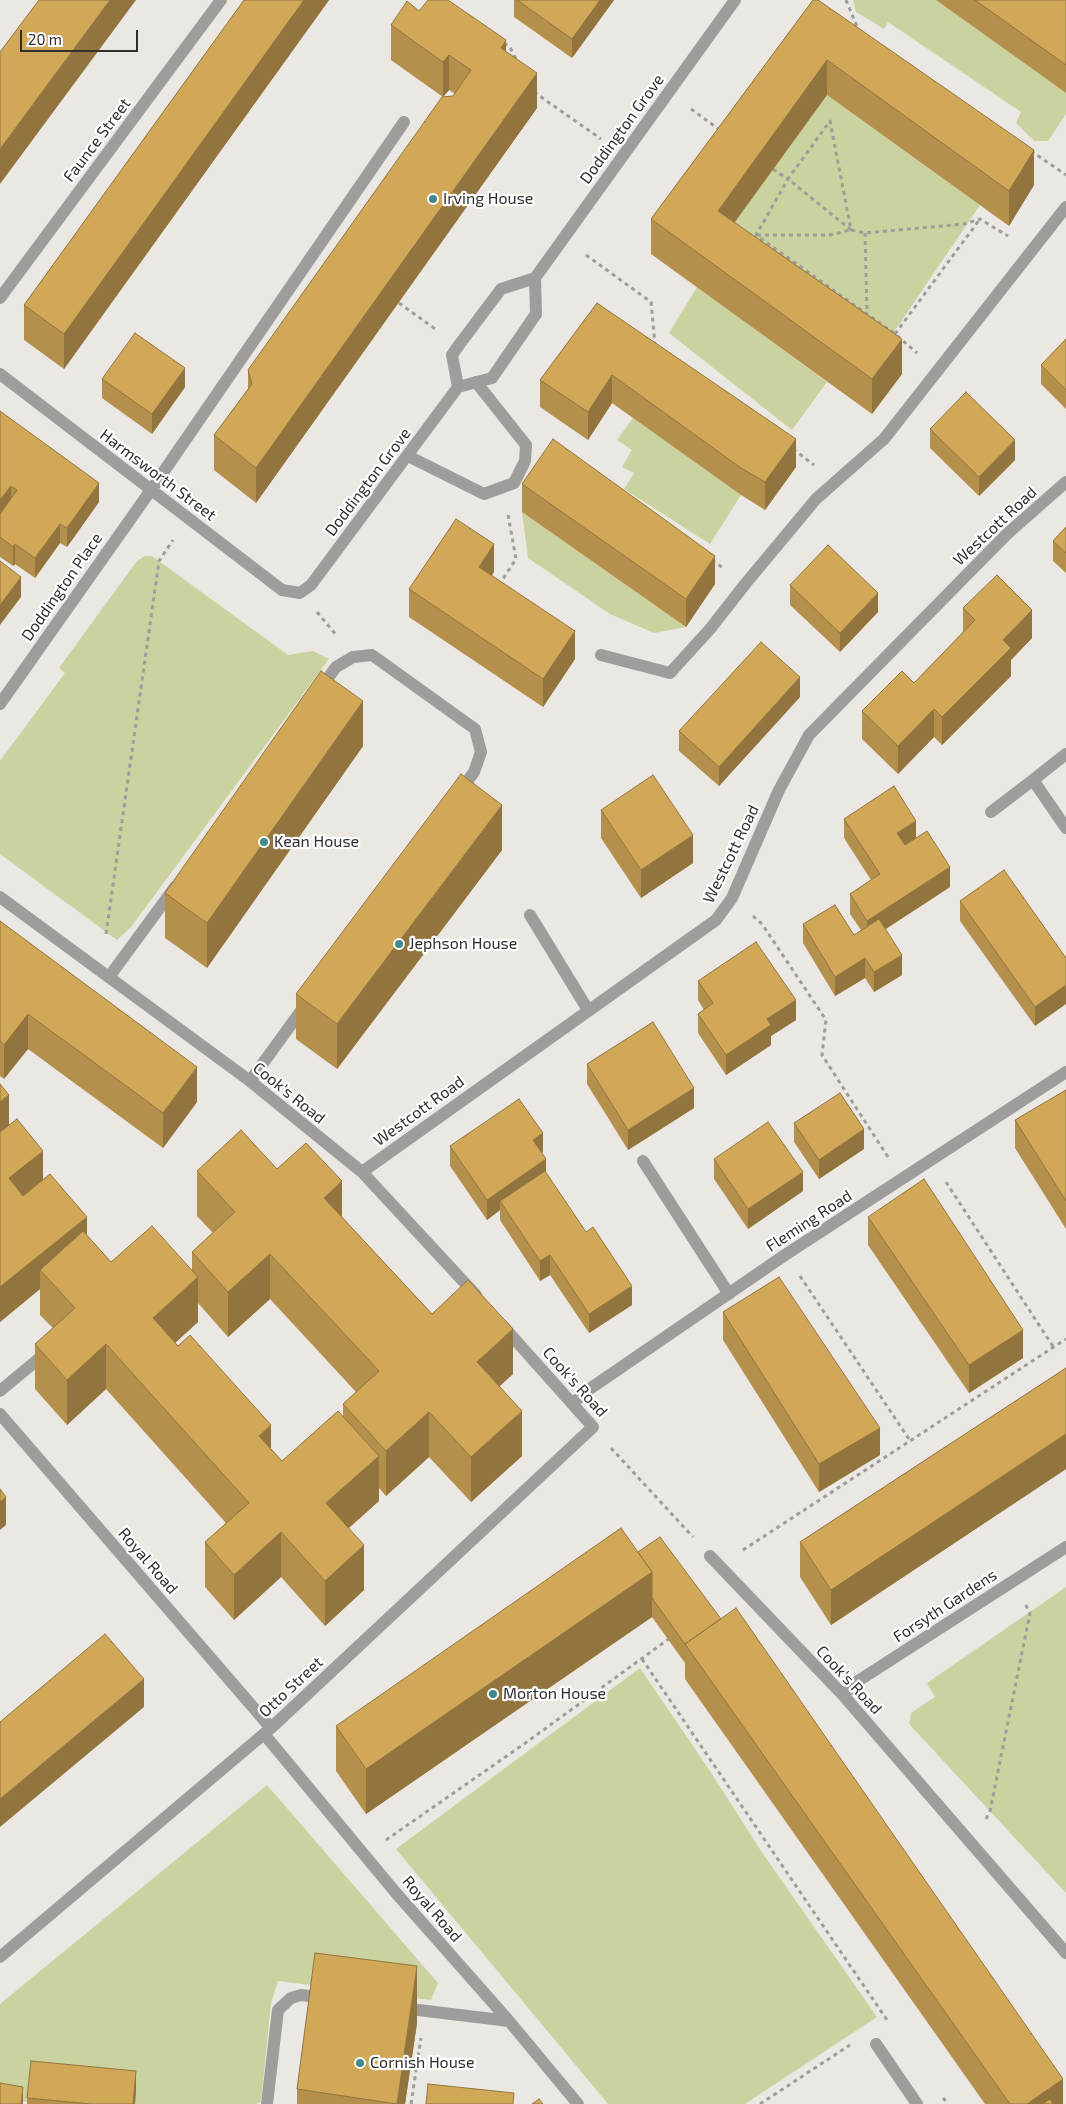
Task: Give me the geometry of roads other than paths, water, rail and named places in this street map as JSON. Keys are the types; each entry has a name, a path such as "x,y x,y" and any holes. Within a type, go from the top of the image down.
{"street":[{"name":"Faunce Street","path":"0,298 221,0"},
{"name":"Doddington Grove","path":"536,278 735,0"},
{"name":"Doddington Place","path":"0,704 151,490 404,122"},
{"path":"601,655 670,673 710,629 816,499 884,439 1066,207"},
{"path":"536,278 536,314 492,378 458,387 452,356 459,345 501,288 536,278"},
{"name":"Harmsworth Street","path":"0,374 282,590 300,593"},
{"path":"408,456 484,494 514,483 526,461 526,445 476,382"},
{"name":"Doddington Grove","path":"300,593 311,585 458,387"},
{"name":"Westcott Road","path":"362,1172 716,920 732,898 779,790 809,735 1007,534 1066,482"},
{"path":"313,699 336,667 352,657 372,655 475,729 481,752 474,772 451,804"},
{"path":"991,812 1066,754"},
{"path":"1033,780 1066,828"},
{"path":"109,977 185,873"},
{"name":"Cook's Road","path":"0,897 250,1081 362,1172 488,1308 593,1426"},
{"path":"530,915 588,1010"},
{"path":"250,1081 313,994"},
{"name":"Fleming Road","path":"573,1403 591,1388 785,1255 1066,1072"},
{"path":"643,1161 729,1294"},
{"path":"0,1391 57,1344"},
{"name":"Royal Road","path":"0,1414 267,1731 396,1893 509,2021 578,2104"},
{"name":"Otto Street","path":"0,1957 267,1731 593,1426"},
{"name":"Forsyth Gardens","path":"843,1695 858,1681 1066,1546"},
{"name":"Cook's Road","path":"710,1556 843,1695 1066,1953"},
{"path":"267,2104 278,2010 291,1998 301,1995 340,2000"},
{"path":"388,2006 509,2021"},
{"path":"876,2044 917,2104"}],"place":[{"name":"Irving House","path":"433,199"},
{"name":"Kean House","path":"264,842"},
{"name":"Jephson House","path":"399,944"},
{"name":"Morton House","path":"493,1694"},
{"name":"Cornish House","path":"360,2063"}]}
